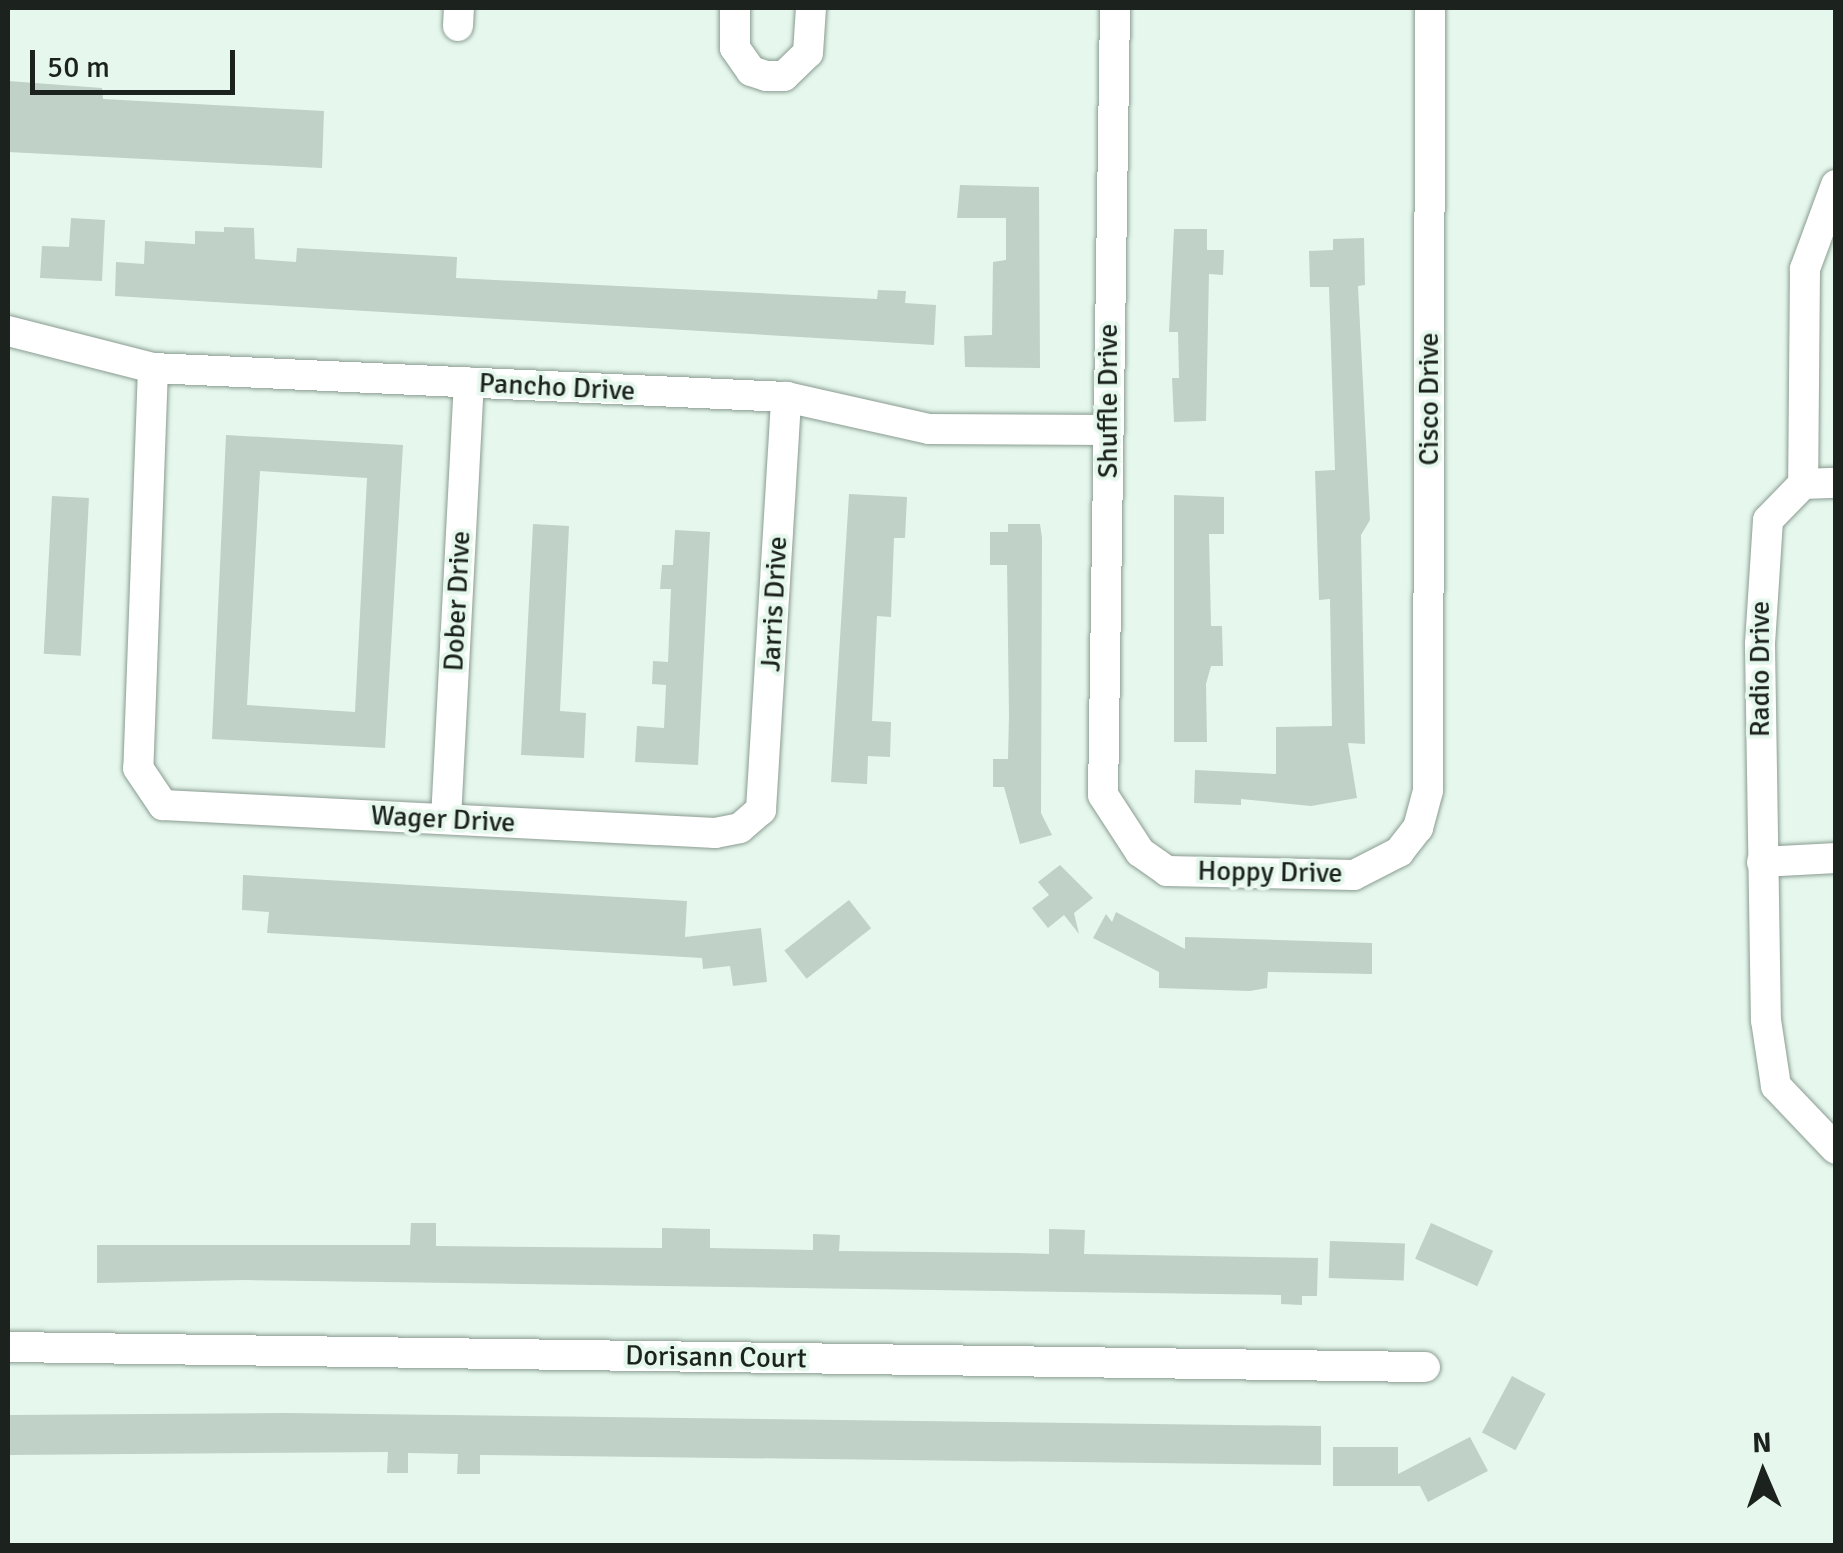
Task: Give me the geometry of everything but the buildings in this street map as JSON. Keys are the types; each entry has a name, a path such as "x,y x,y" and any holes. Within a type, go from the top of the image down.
{"street":[{"path":"735,8 735,48 750,72 784,76 808,53 811,8"},
{"name":"Shuffle Drive","path":"1103,796 1110,20 1116,8"},
{"name":"Cisco Drive","path":"1428,791 1430,8"},
{"path":"1836,185 1805,269 1803,484 1836,483"},
{"name":"Pancho Drive","path":"8,331 153,368 786,397 929,430 1108,430"},
{"name":"Wager Drive","path":"153,368 138,768 163,805 715,833 740,828 761,810"},
{"name":"Dober Drive","path":"446,819 468,384"},
{"name":"Jarris Drive","path":"761,810 786,397"},
{"name":"Radio Drive","path":"1803,484 1768,520 1760,568 1766,1020 1776,1086 1836,1148"},
{"name":"Hoppy Drive","path":"1103,796 1140,852 1167,871 1354,875 1399,852 1418,828 1428,791"},
{"path":"1762,862 1836,858"},
{"name":"Dorisann Court","path":"8,1348 1424,1367"}]}
